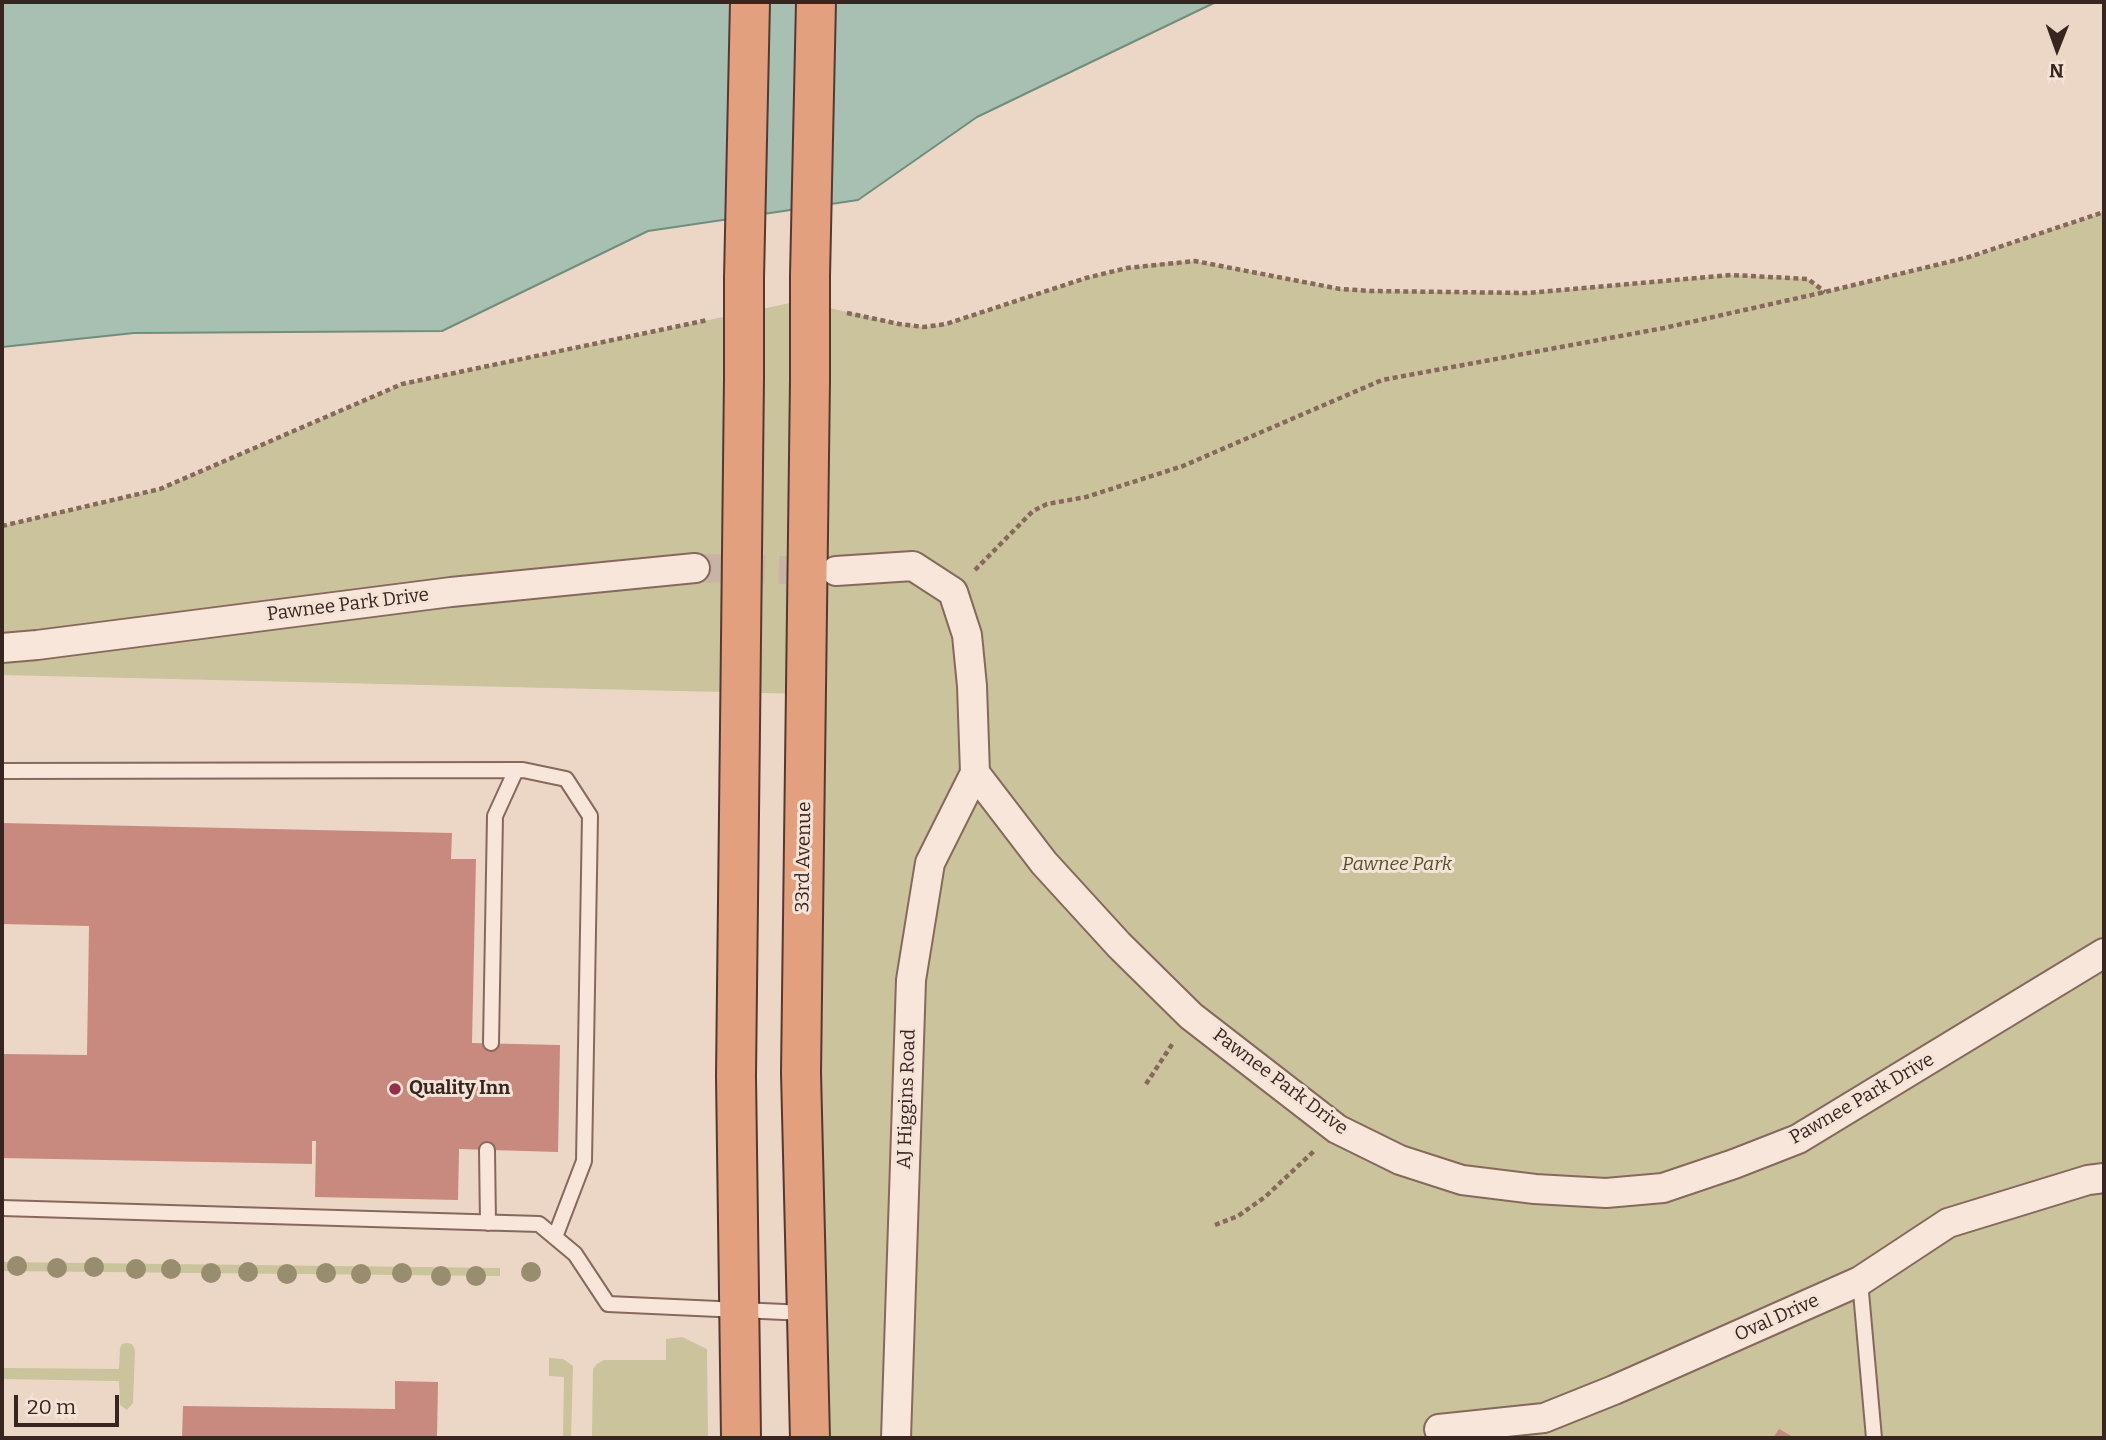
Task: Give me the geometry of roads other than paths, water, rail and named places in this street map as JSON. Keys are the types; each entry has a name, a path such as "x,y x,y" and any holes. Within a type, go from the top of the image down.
{"highway":[{"path":"741,1438 736,1062 744,278 750,2"},
{"name":"33rd Avenue","path":"810,1438 801,1073 810,276 816,2"}],"street":[{"path":"836,571 914,566 953,592 967,635 975,773"},
{"name":"Pawnee Park Drive","path":"2,648 451,592 695,568"},
{"name":"Pawnee Park Drive","path":"975,773 1044,863 1119,945 1191,1016 1337,1129 1400,1160 1462,1180 1535,1189 1606,1193 1663,1188 1798,1139 2104,953"},
{"name":"AJ Higgins Road","path":"896,1438 911,980 930,863 975,773"},
{"name":"Oval Drive","path":"1439,1429 1544,1418 1614,1390 1860,1281 1948,1223 2088,1180 2104,1178"}],"lane":[{"path":"2,771 516,771 566,779 590,816 583,1161 555,1237"},
{"path":"491,1043 495,816 516,771"},
{"path":"487,1150 488,1223"},
{"path":"2,1208 539,1224 575,1254 608,1304 808,1313"},
{"path":"1860,1281 1874,1438"}],"tunnel":[{"path":"695,568 826,571"}],"place":[{"name":"Quality Inn","path":"395,1089"}],"park label":[{"name":"Pawnee Park","path":"1397,865"}]}
